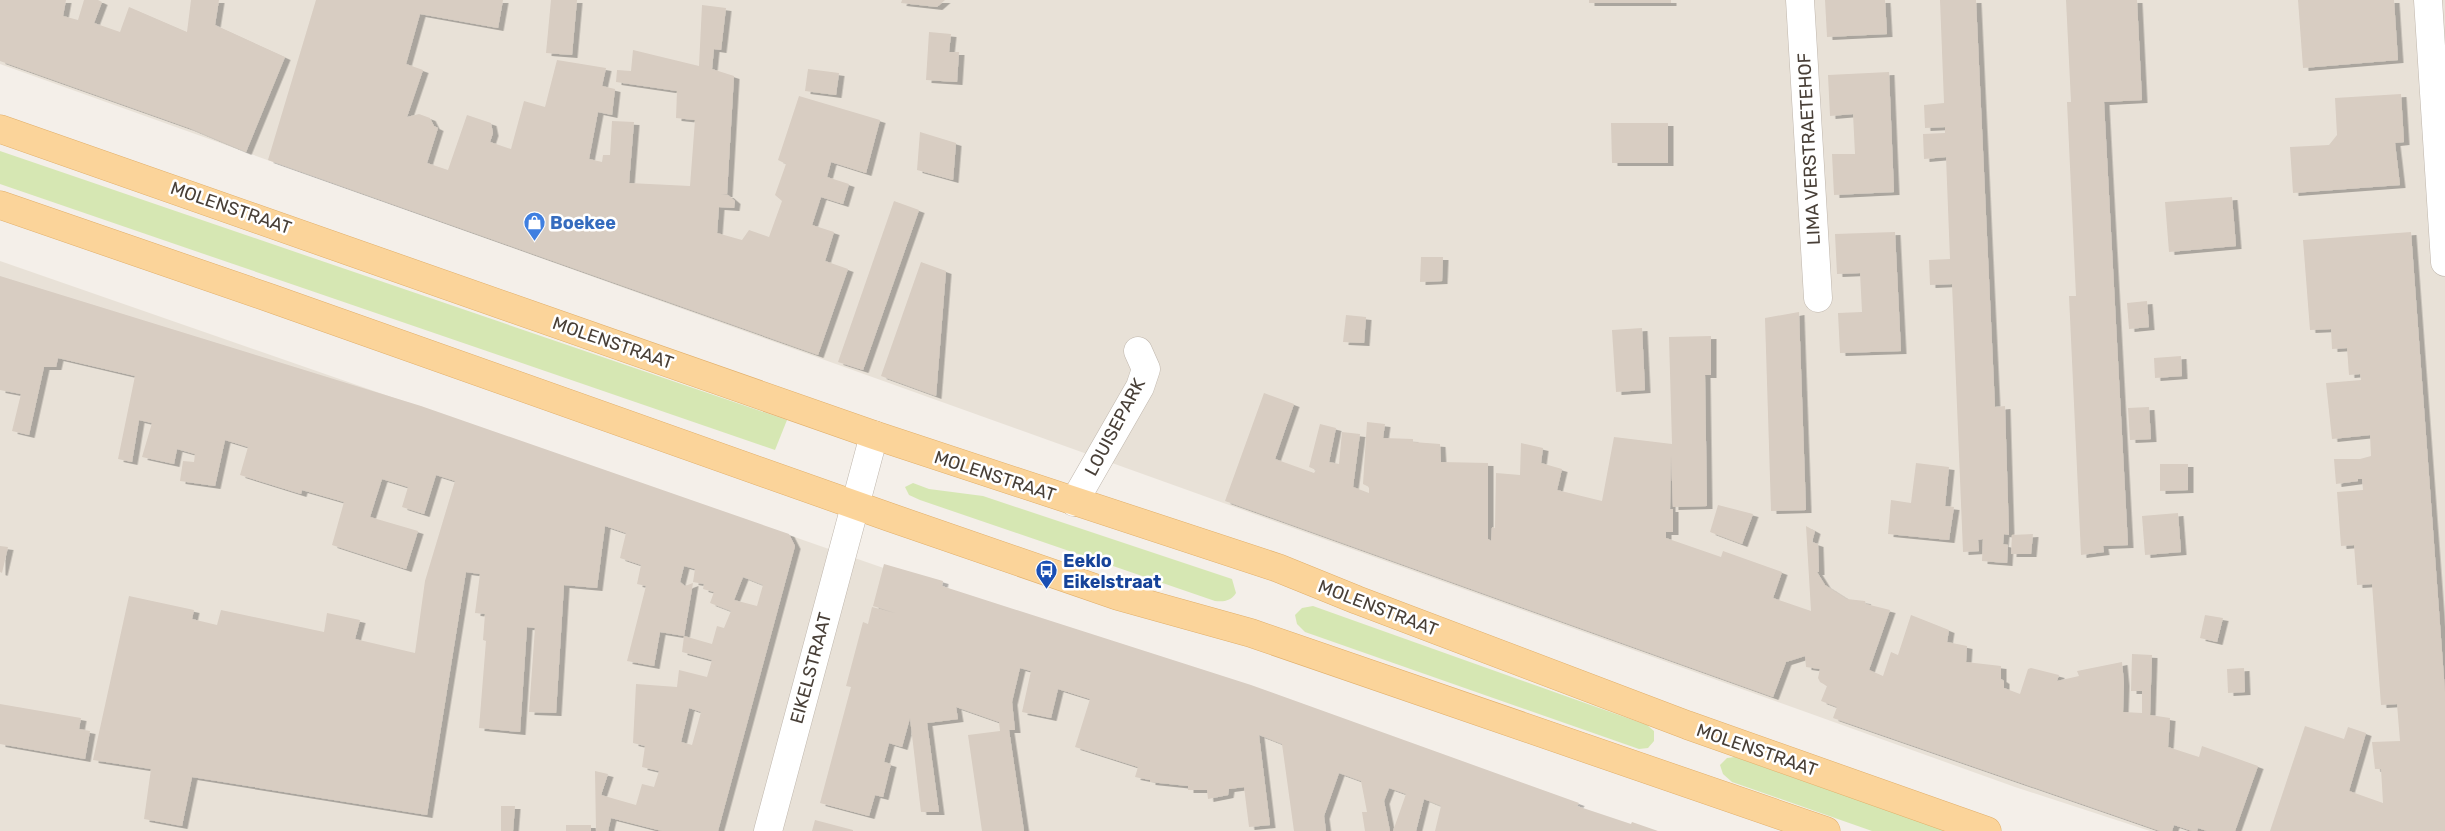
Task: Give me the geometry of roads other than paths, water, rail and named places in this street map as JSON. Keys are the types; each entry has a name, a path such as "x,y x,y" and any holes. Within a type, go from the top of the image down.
{"main road":[{"name":"MOLENSTRAAT","path":"0,129 874,435 1278,568 1366,604 1687,725 1987,831"},
{"path":"0,205 1118,596 1251,633 1826,831"}],"street":[{"name":"LIMA VERSTRAETEHOF","path":"1800,0 1818,298"},
{"path":"2428,0 2445,262"},
{"name":"LOUISEPARK","path":"1074,502 1140,387 1146,369 1138,351"},
{"name":"EIKELSTRAAT","path":"768,831 874,435"}],"place":[{"name":"Boekee","path":"534,242"},
{"name":"Eeklo Eikelstraat","path":"1047,590"}]}
